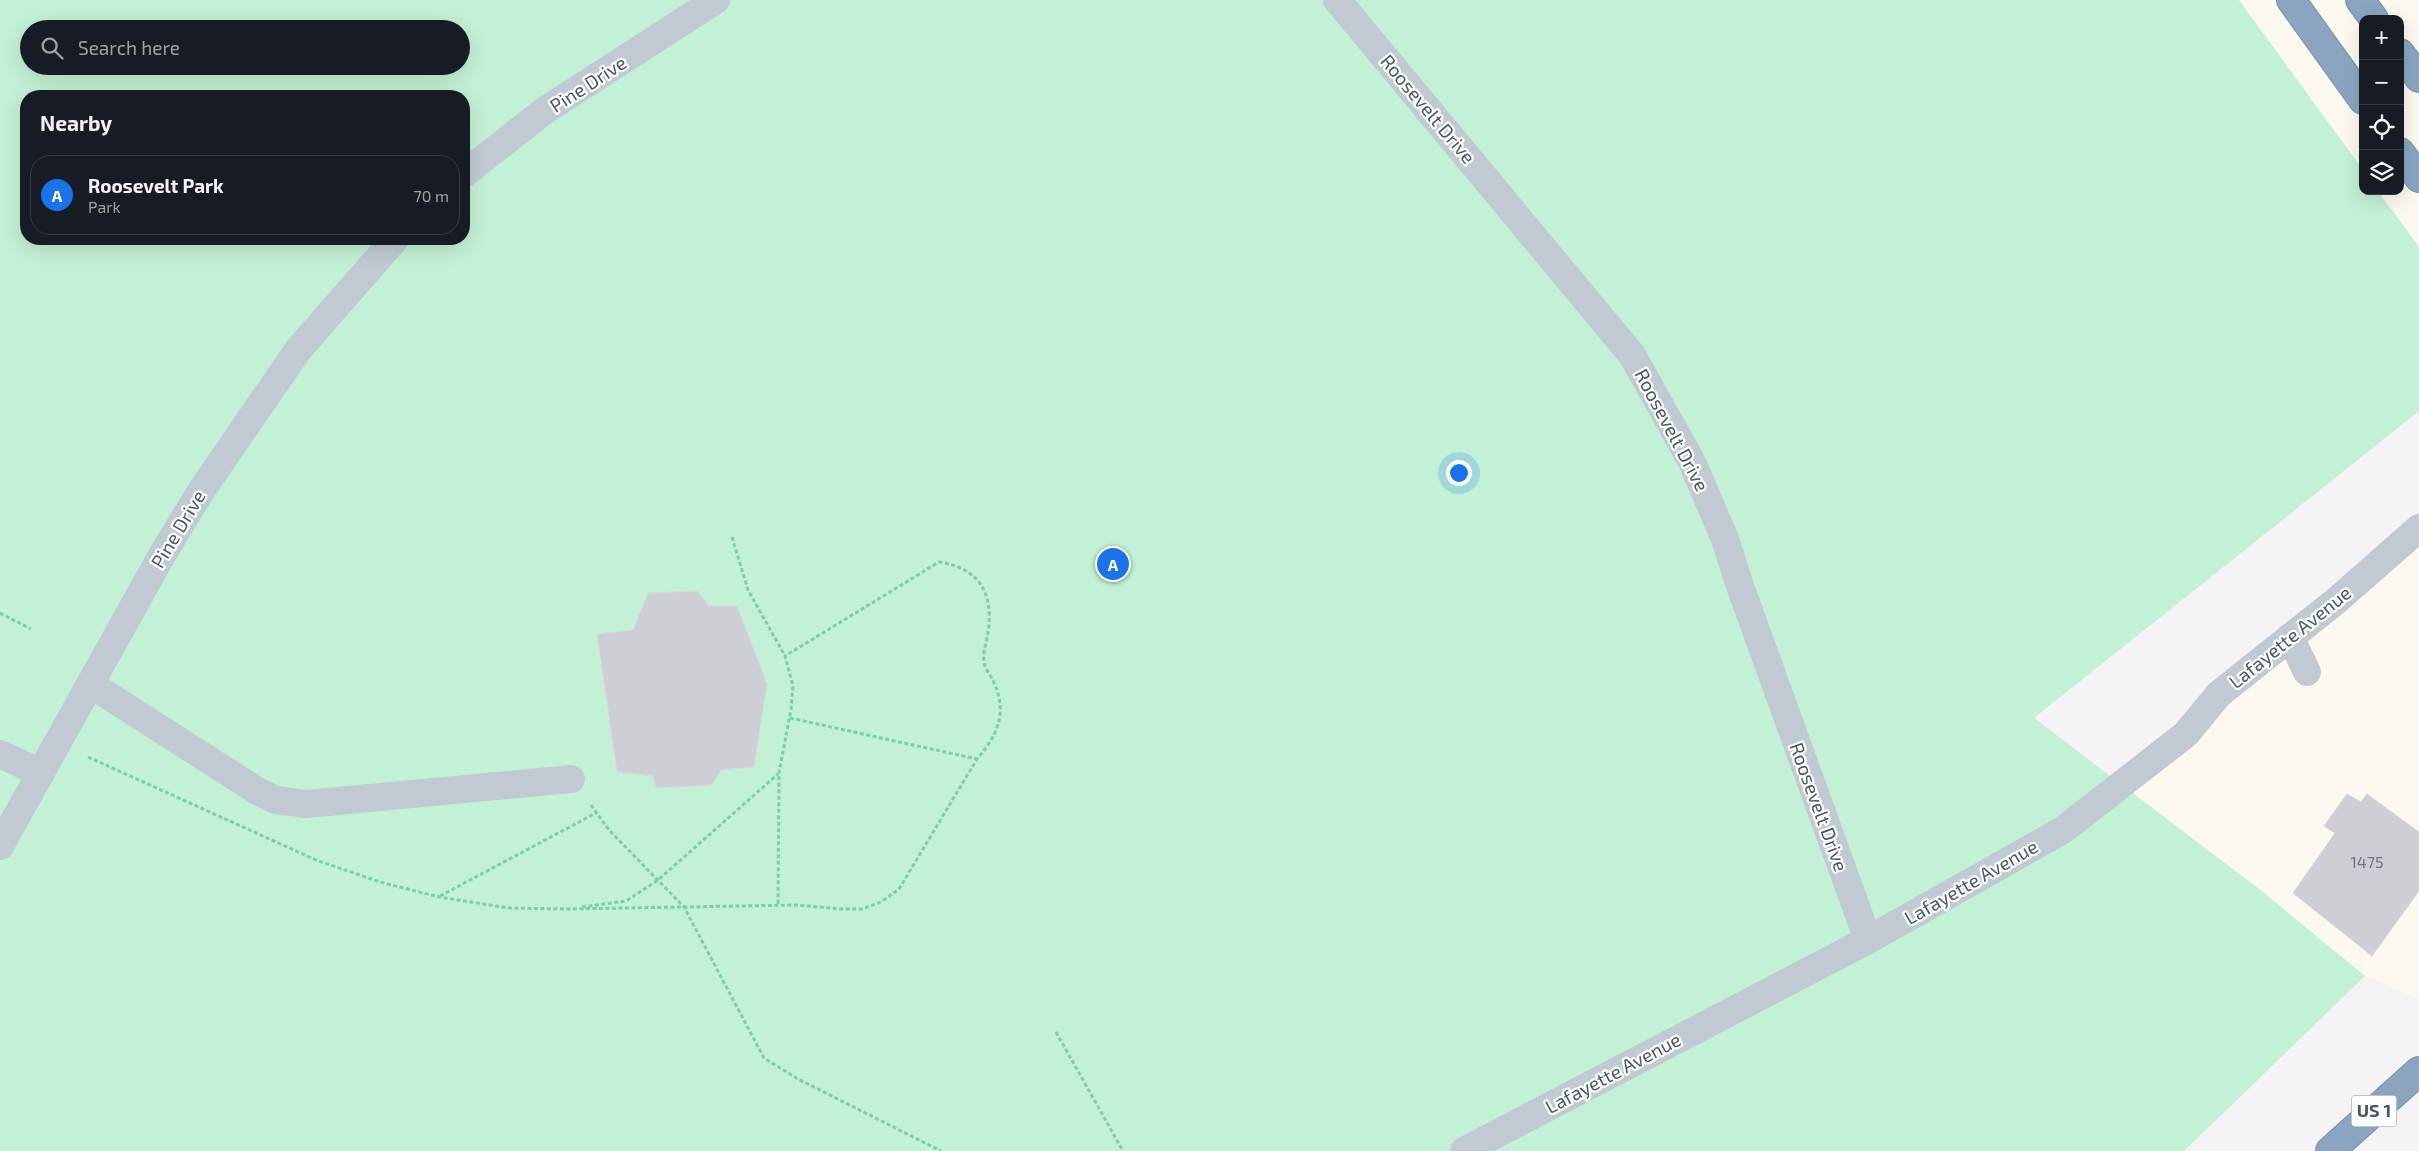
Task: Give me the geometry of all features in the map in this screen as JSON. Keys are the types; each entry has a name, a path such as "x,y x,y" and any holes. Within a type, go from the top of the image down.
{"highway":[{"path":"2291,0 2359,94"},
{"path":"2360,0 2371,15"},
{"path":"2404,58 2419,78"},
{"path":"2404,157 2419,178"},
{"name":"US 1","path":"2330,1151 2419,1071"}],"street":[{"name":"Pine Drive","path":"470,169 544,111 708,6 728,0"},
{"path":"1321,0 1356,23"},
{"name":"Roosevelt Drive","path":"1337,0 1632,355 1671,421 1692,462 1725,539 1740,586 1868,940"},
{"name":"Pine Drive","path":"0,846 162,555 247,421 298,350 390,245"},
{"name":"Lafayette Avenue","path":"1464,1151 1868,940 2063,830 2191,744 2219,694 2336,601 2419,528"},
{"path":"2290,638 2307,672"},
{"path":"90,684 259,792 276,800 306,804 571,779"},
{"path":"0,754 41,773"}],"path":[{"path":"732,537 748,590 785,656 793,686 790,718 779,774 778,905"},
{"path":"57,743 316,860 380,882 439,897 509,908 568,910 778,905 840,910 862,909 881,902 899,889 977,759 992,742 1001,719 1001,702 985,666 984,648 988,633 990,608 985,590 972,574 957,565 939,562 785,656"},
{"path":"0,613 30,629"},
{"path":"790,718 977,759"},
{"path":"568,910 626,901 658,880 779,774"},
{"path":"571,779 610,830 684,907 764,1058 798,1079 941,1151"},
{"path":"439,897 596,813"},
{"path":"1056,1032 1123,1151"}],"shaded area":[{"path":"2239,0 2419,0 2419,247 2381,195 2404,195 2404,15 2359,15 2359,165"},
{"path":"2419,547 2419,996 2417,998 2365,976 2263,892 2134,794 2142,769"}],"green space":[{"path":"0,0 2239,0 2359,165 2359,195 2381,195 2419,247 2419,411 2034,718 2263,892 2365,976 2184,1151 0,1151"}],"building":[{"path":"697,591 709,606 737,606 767,684 754,767 721,770 712,785 656,788 653,776 617,772 597,634 633,630 648,593"},
{"path":"2347,794 2361,802 2367,794 2419,832 2419,891 2372,956 2293,893 2335,833 2324,826"}],"place":[{"name":"Roosevelt Park","path":"1113,564"}]}
